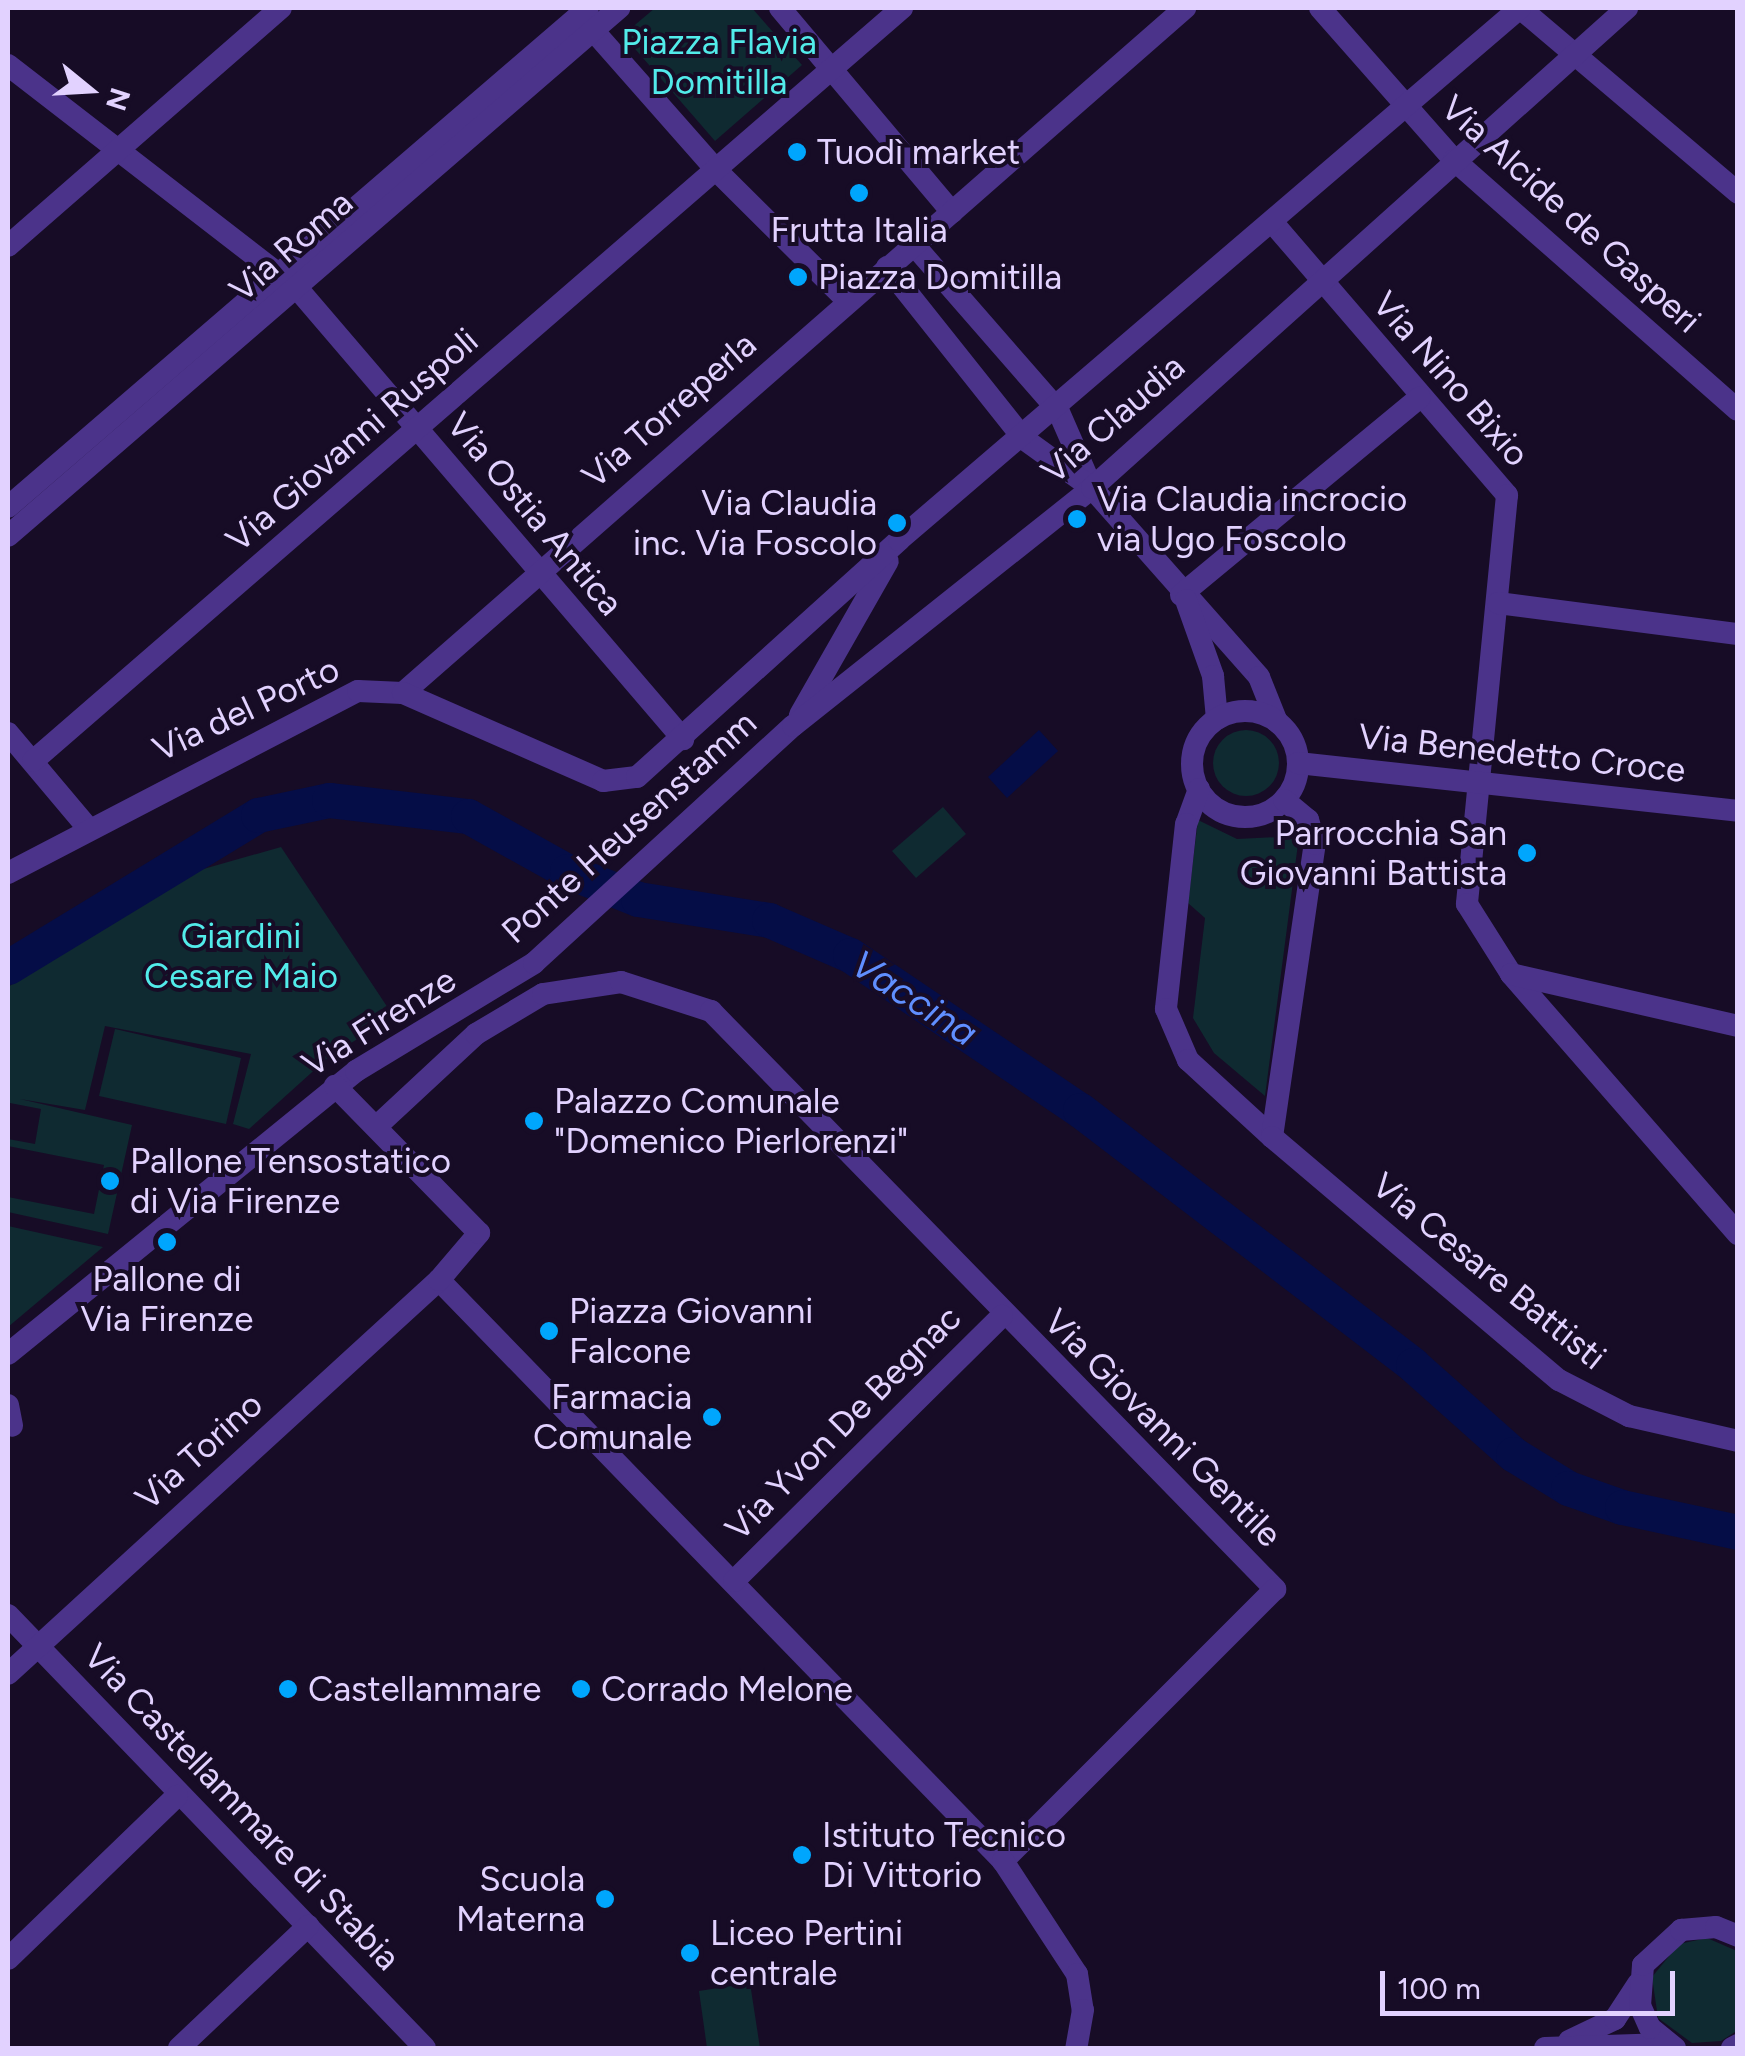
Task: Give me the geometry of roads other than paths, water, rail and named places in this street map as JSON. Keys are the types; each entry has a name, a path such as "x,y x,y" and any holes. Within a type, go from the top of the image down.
{"street":[{"path":"8,246 281,8"},
{"name":"Via Roma","path":"8,536 582,15 619,8"},
{"path":"780,8 952,212 1185,8"},
{"path":"716,171 902,8"},
{"name":"Via Alcide de Gasperi","path":"1320,8 1404,108 1454,160 1738,410"},
{"path":"1520,8 1738,193"},
{"name":"Via Claudia","path":"683,739 899,540 1024,440 1520,8"},
{"name":"Via Claudia","path":"793,726 1092,488 1627,8"},
{"path":"582,15 716,171 848,301"},
{"name":"Via Ostia Antica","path":"8,65 288,280 683,739"},
{"name":"Via Giovanni Ruspoli","path":"33,762 716,171"},
{"name":"Via Torreperla","path":"403,693 536,572 952,212"},
{"name":"Via Nino Bixio","path":"1273,223 1507,496 1467,904 1511,974 1738,1234"},
{"path":"914,245 1058,410 1092,488"},
{"path":"888,267 1024,440 1092,488 1184,598 1208,616 1264,683 1277,722 1296,747 1298,763 1284,800 1255,816 1222,812 1198,789 1197,743 1217,719 1248,711 1277,722"},
{"name":"Via Roma","path":"8,508 288,280"},
{"path":"1184,598 1420,396"},
{"name":"Via Claudia","path":"793,726 899,540"},
{"path":"1184,598 1212,676 1217,719"},
{"path":"1498,604 1738,634"},
{"name":"Via del Porto","path":"8,873 341,696 373,690 403,693 603,782 637,777 683,739"},
{"name":"Ponte Heusenstamm","path":"511,980 688,828 793,726"},
{"path":"8,733 88,828"},
{"name":"Via Benedetto Croce","path":"1298,763 1738,811"},
{"name":"Via Cesare Battisti","path":"1198,789 1186,824 1166,1010 1188,1060 1559,1380 1629,1416 1738,1441"},
{"path":"1272,1136 1315,838 1308,820 1284,800"},
{"path":"1511,974 1738,1026"},
{"name":"Via Firenze","path":"8,1355 335,1086 511,980"},
{"name":"Via Giovanni Gentile","path":"377,1126 476,1034 543,994 621,982 711,1011 1002,1316 1274,1590 1004,1860"},
{"path":"335,1086 479,1233 439,1280"},
{"name":"Via Yvon De Begnac","path":"439,1280 1004,1860 1077,1974 1083,2010 1076,2048"},
{"name":"Via Torino","path":"8,1674 439,1280"},
{"name":"Via Yvon De Begnac","path":"734,1581 1002,1316"},
{"name":"Via Castellammare di Stabia","path":"8,1614 177,1796 425,2048"},
{"path":"8,1958 177,1796"},
{"path":"180,2048 308,1926"},
{"path":"1551,2048 1615,2019 1639,1982 1653,1950 1682,1930 1716,1927 1738,1936"},
{"path":"1639,1982 1640,2006 1671,2046"},
{"path":"1551,2048 1671,2046"}],"waterway":[{"name":"Vaccina","path":"8,967 258,815 329,800 468,816 567,871 638,899 769,920 850,955 1080,1110 1413,1365 1513,1454 1568,1488 1622,1507 1738,1532"}],"place":[{"name":"Tuodì market","path":"797,152"},
{"name":"Frutta Italia","path":"859,193"},
{"name":"Piazza Domitilla","path":"798,277"},
{"name":"Via Claudia incrocio via Ugo Foscolo","path":"1077,519"},
{"name":"Via Claudia inc. Via Foscolo","path":"897,523"},
{"name":"Parrocchia San Giovanni Battista","path":"1527,853"},
{"name":"Palazzo Comunale \"Domenico Pierlorenzi\"","path":"534,1121"},
{"name":"Pallone Tensostatico di Via Firenze","path":"110,1181"},
{"name":"Pallone di Via Firenze","path":"167,1242"},
{"name":"Piazza Giovanni Falcone","path":"549,1331"},
{"name":"Farmacia Comunale","path":"712,1417"},
{"name":"Castellammare","path":"288,1689"},
{"name":"Corrado Melone","path":"581,1689"},
{"name":"Istituto Tecnico Di Vittorio","path":"802,1855"},
{"name":"Scuola Materna","path":"605,1899"},
{"name":"Liceo Pertini centrale","path":"690,1953"}],"park label":[{"name":"Piazza Flavia Domitilla","path":"719,62"},
{"name":"Giardini Cesare Maio","path":"241,956"}]}
